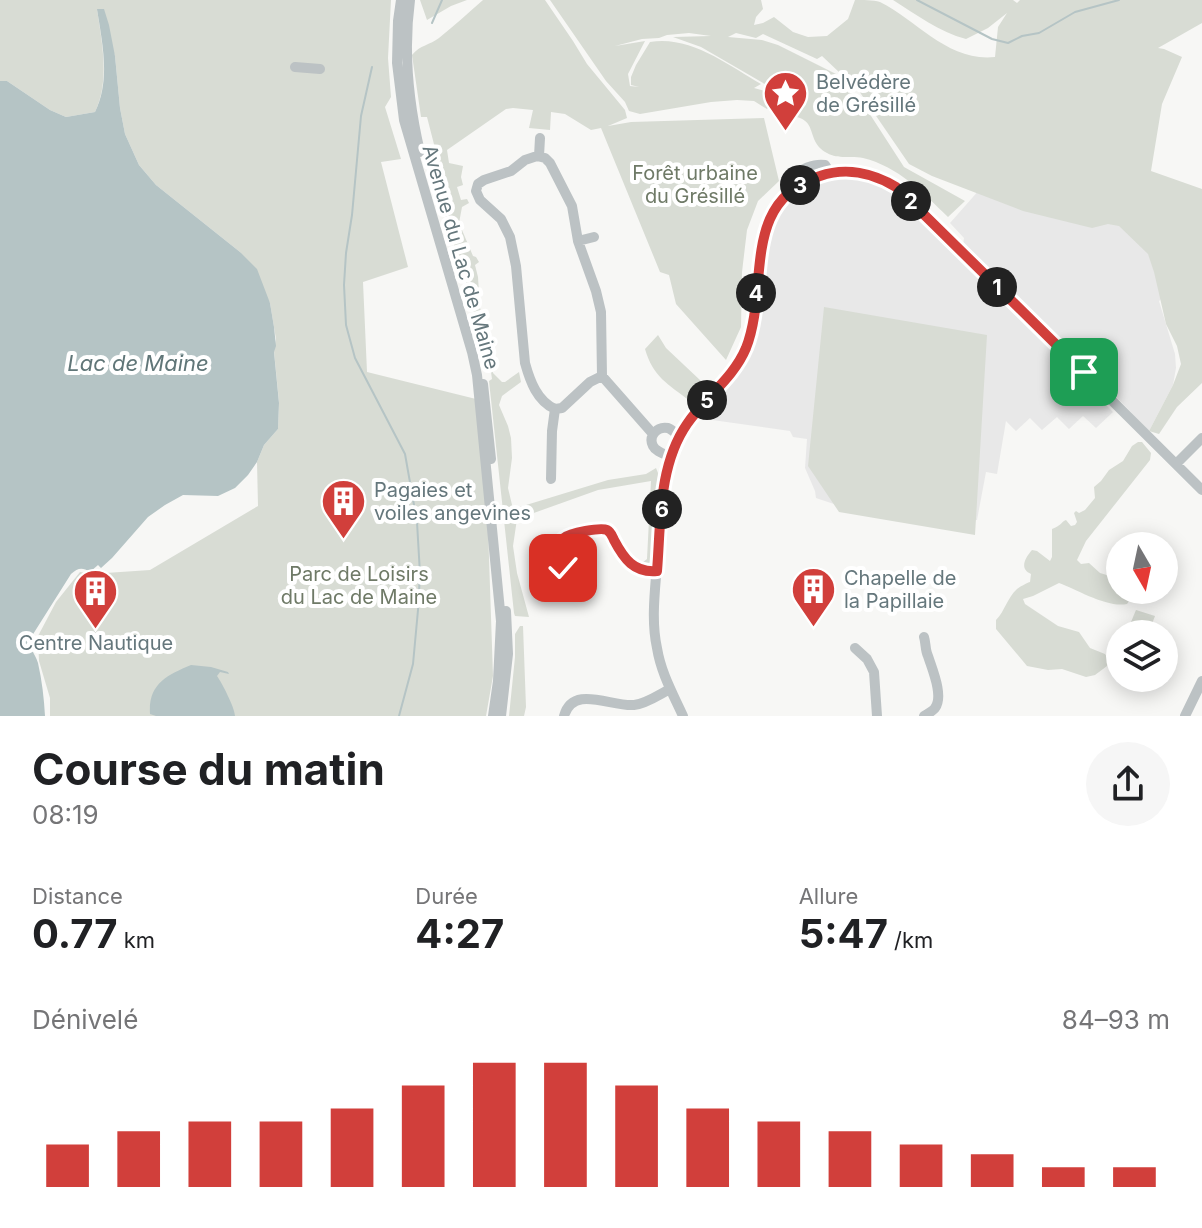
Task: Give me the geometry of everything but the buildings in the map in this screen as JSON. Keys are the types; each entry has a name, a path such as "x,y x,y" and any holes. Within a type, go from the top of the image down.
{"street":[{"name":"Avenue du Lac de Maine","path":"401,0 397,45 401,105 477,375 501,621 493,716"},
{"name":"Avenue du Lac de Maine","path":"410,0 406,44 411,116 475,343 487,403 508,635 501,716"},
{"path":"295,67 320,69"},
{"path":"539,156 540,138"},
{"path":"602,376 590,382 562,408 555,409 546,404 529,377 510,237 501,219 480,200 476,191 478,184 484,180 511,171 528,158 539,156 550,163 572,206 578,241 601,312 602,376 653,434"},
{"path":"683,716 660,663 655,635 663,491 680,436 700,407 725,382 744,351 754,318 766,227 774,210 793,190 809,180 830,173 847,172 873,176 902,192 1202,490"},
{"path":"578,241 594,237"},
{"path":"551,479 555,409"},
{"path":"671,457 659,452 651,438 655,431 663,428 680,436"},
{"path":"1176,464 1202,438"},
{"path":"563,568 557,548 562,539 601,528 611,534 628,563 643,571 657,571"},
{"path":"924,637 937,687 937,704 924,716"},
{"path":"855,648 867,659 874,672 877,716"},
{"path":"1185,716 1202,681"},
{"path":"564,716 569,704 581,699 639,704 670,689"},
{"path":"639,704 639,716"}],"shaded area":[{"path":"843,178 874,183 902,200 1113,412 1096,428 1083,416 1069,429 1057,417 1042,430 1030,418 1016,431 1006,421 997,474 986,472 977,520 849,509 816,498 805,468 807,439 793,437 790,431 698,418 733,380 747,359 758,325 771,229 781,211 794,196 813,184"},
{"path":"980,189 1150,227 1162,298 1159,301 1175,354 1176,368 1173,385 1149,431 963,245 964,238 950,223"}],"green space":[{"name":"Parc de Loisirs du Lac de Maine","path":"0,0 391,0 388,58 391,97 385,107 401,159 381,162 408,267 363,282 367,372 476,399 488,528 493,676 486,716 50,716 50,698 39,661 38,636 56,602 80,572 150,570 258,506 257,462 264,445 278,429 276,339 270,303 240,252 156,185 139,165 125,134 115,56 97,9 104,61 100,100 95,112 66,117 7,81 0,81"},
{"path":"420,0 467,0 427,20"},
{"name":"Forêt urbaine du Grésillé","path":"483,0 545,0 587,64 625,110 627,118 608,126 631,122 764,118 779,181 758,201 747,230 741,327 726,360 676,304 669,275 660,272 601,128 591,130 565,114 551,112 550,130 529,128 533,110 506,109 447,150 449,163 463,166 463,185 457,187 461,200 467,199 469,203 462,207 459,223 473,256 479,262 475,265 480,308 493,373 505,382 519,372 521,382 502,396 499,405 511,438 508,488 513,509 608,480 646,474 656,468 658,473 652,560 649,565 641,564 634,559 642,563 647,559 651,481 598,490 517,519 513,546 529,617 515,616 514,613 489,381 492,379 491,372 488,372 477,323 427,154 436,152 427,117 421,117 412,55 439,38"},
{"path":"550,0 761,0 763,9 754,25 774,17 793,32 808,37 827,36 848,19 855,0 874,1 894,10 948,47 978,57 995,57 998,27 1007,13 988,28 966,39 937,28 893,0 1013,0 1017,3 1020,0 1202,0 1202,23 1158,48 1182,57 1162,104 1151,171 1202,189 1202,383 1177,407 1159,434 1149,431 1181,364 1177,346 1166,324 1148,254 1119,226 1108,224 1092,228 1023,211 909,164 859,91 822,56 817,59 763,34 756,38 736,33 728,37 762,40 778,45 836,74 862,102 904,167 965,201 948,217 929,198 888,168 863,158 827,153 820,148 804,120 785,116 775,90 701,47 673,37 711,36 689,33 667,35 615,46 645,41 628,74 630,86 639,87 631,85 631,77 650,42 680,43 708,53 761,84 754,88 768,92 771,104 767,109 754,101 737,100 640,114 629,111"},
{"path":"824,307 987,335 975,535 839,512 808,466"},
{"path":"658,335 666,348 701,381 702,389 690,401 662,379 648,359 645,349"},
{"path":"1142,442 1151,453 1150,460 1086,541 1077,560 1081,564 1089,563 1106,575 1106,602 1059,583 1023,599 1025,604 1058,626 1079,632 1090,648 1105,654 1106,667 1086,677 1062,669 1027,666 996,629 996,620 1018,588 1030,582 1031,574 1024,566 1032,550 1050,561 1052,529 1066,520 1071,526 1075,525 1074,513 1085,510 1095,498 1094,487 1109,470 1123,461 1132,446"},
{"path":"1136,610 1155,616 1153,620 1132,620"},
{"path":"523,626 526,707 524,716 509,716 515,634"}],"water":[{"name":"Lac de Maine","path":"97,9 104,9 109,25 125,134 139,165 156,185 257,269 270,303 274,327 278,429 264,445 248,475 235,488 218,496 183,495 148,517 101,568 98,565 90,572 80,569 71,574 30,639 43,690 45,716 0,716 0,81 7,81 66,117 95,112 104,74"},
{"path":"191,665 228,672 220,672 217,676 235,716 150,714 152,695 161,682"}],"waterway":[{"path":"432,23 442,0"},
{"path":"917,0 992,39 1008,43 1039,33 1075,12 1119,0"},
{"path":"372,67 361,116 344,285 346,325 355,358 405,454 417,522 420,574 413,664 399,716"}],"place":[{"name":"Belvédère de Grésillé","path":"785,132"},
{"name":"Pagaies et voiles angevines","path":"343,541"},
{"name":"Chapelle de la Papillaie","path":"813,628"},
{"name":"Centre Nautique","path":"96,630"}],"route":[{"path":"563,568 557,548 562,539 601,528 611,534 628,563 643,571 657,571 663,491 671,457 687,423 725,382 744,351 754,318 763,237 770,218 793,190 819,176 856,172 896,187 1084,372"}]}
